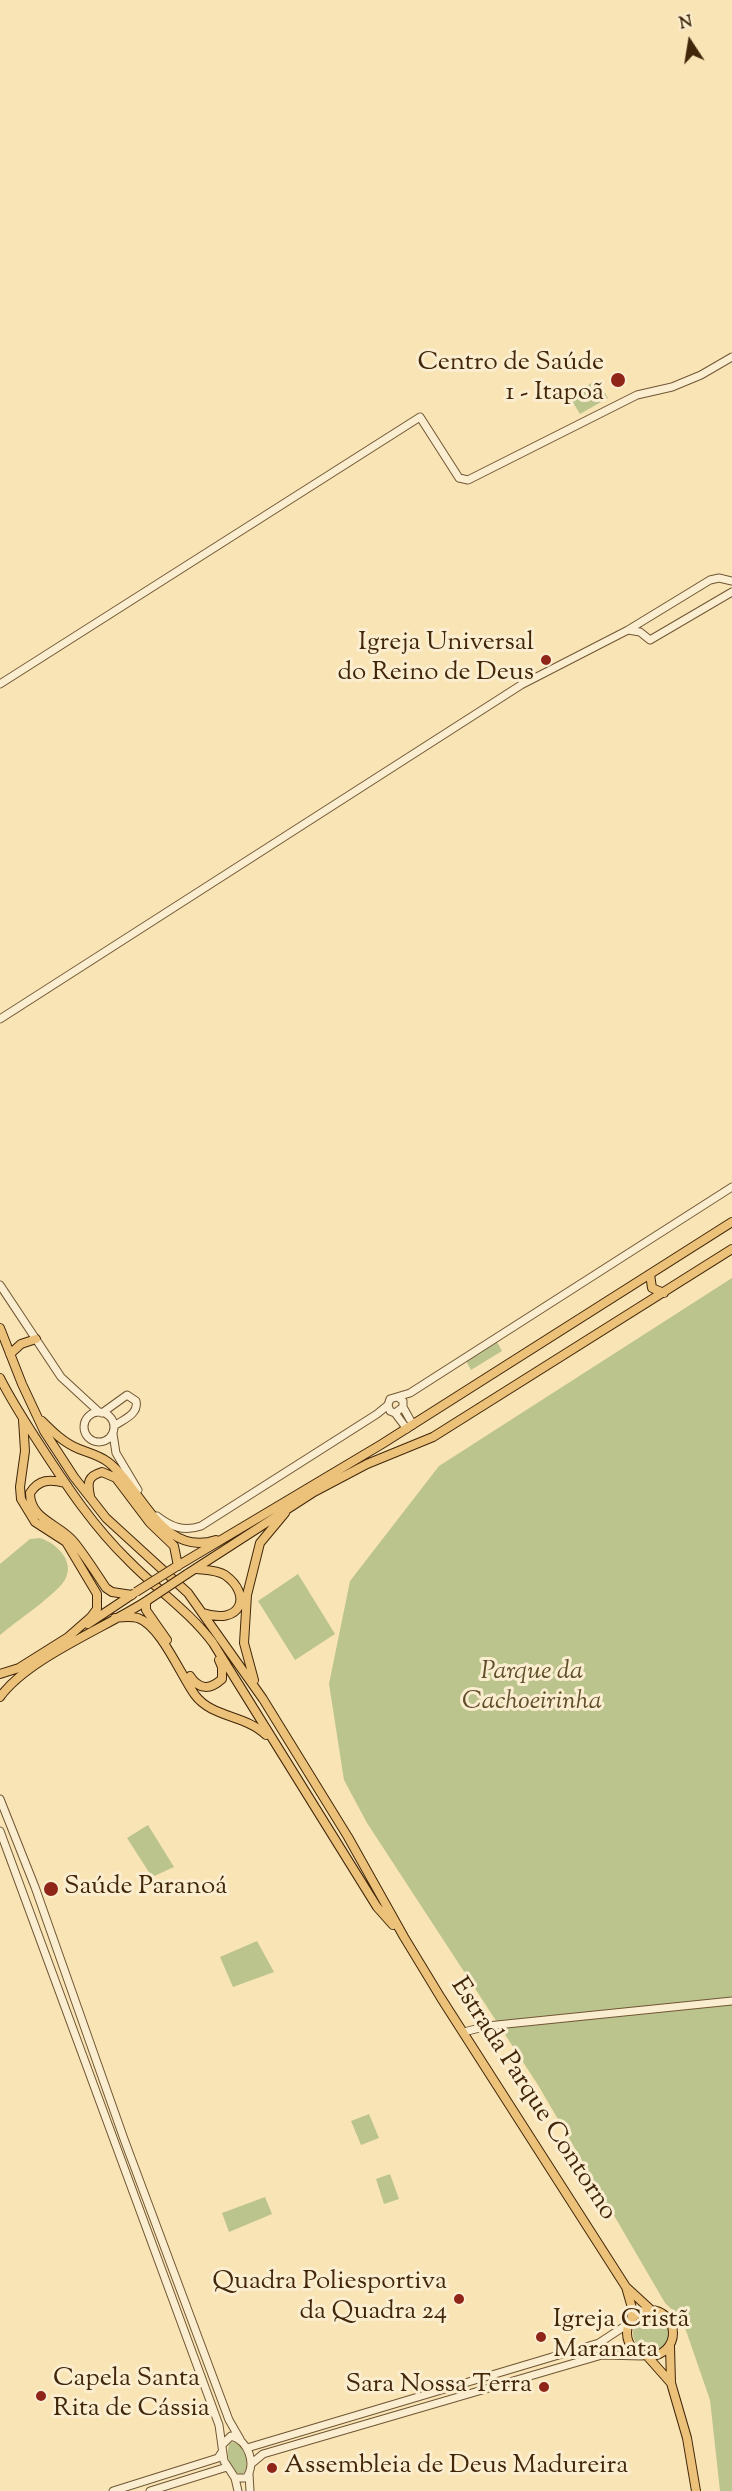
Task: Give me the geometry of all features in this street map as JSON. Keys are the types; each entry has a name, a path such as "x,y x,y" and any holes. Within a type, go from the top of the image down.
{"main road":[{"path":"0,1674 19,1668 192,1557 410,1427 732,1222"},
{"path":"0,1697 14,1681 36,1666 147,1601 292,1504 345,1475 433,1437 732,1249"},
{"path":"650,1274 652,1288 664,1293"},
{"path":"0,1328 36,1416 74,1477 106,1518 188,1593 203,1613 263,1700 348,1837 404,1937"},
{"path":"10,1354 21,1344 36,1339"},
{"path":"0,1378 22,1418 64,1483 97,1527 129,1562 191,1617 213,1643 377,1907 404,1937"},
{"path":"36,1416 64,1441 109,1462 150,1513 170,1533 192,1543 207,1543 233,1534"},
{"path":"22,1418 25,1451 20,1487 21,1499 35,1522 66,1542 98,1594 97,1609 67,1638"},
{"path":"90,1497 88,1486 89,1479 93,1475 102,1472 116,1478 150,1523 174,1546 176,1567"},
{"path":"64,1483 46,1480 35,1485 30,1493 33,1508 40,1517 66,1533 106,1588 112,1592 134,1594"},
{"path":"263,1700 250,1672 243,1643 247,1594 260,1544 292,1504"},
{"path":"196,1569 218,1572 226,1576 237,1587 240,1599 237,1610 228,1617 216,1618 203,1613"},
{"path":"147,1601 146,1610 189,1676 201,1687 215,1685 222,1679 222,1667 213,1643"},
{"path":"115,1618 129,1616 149,1625 166,1647 195,1696 217,1711 256,1726 277,1746"},
{"name":"Estrada Parque Contorno","path":"404,1937 626,2287 651,2310"},
{"name":"Estrada Parque Contorno","path":"626,2287 632,2308 630,2321"},
{"path":"671,2383 645,2356 636,2352 627,2339 630,2321 644,2310 662,2313 670,2320 674,2330 670,2346 671,2383 687,2438 696,2491"},
{"path":"645,2356 664,2352 670,2346"}],"street":[{"path":"0,684 420,417 459,478 468,480 637,395 672,387 701,375 732,357"},
{"path":"0,1019 521,685 628,630 711,580 729,580 729,594 651,640 640,632 628,630"},
{"path":"638,623 640,632"},
{"path":"87,1400 90,1415 84,1425 87,1436 91,1440 102,1442 116,1453 153,1512 177,1528 189,1530 201,1526 260,1490 377,1414 391,1409 410,1393 732,1187"},
{"path":"0,1285 61,1377 112,1420 116,1453"},
{"path":"90,1415 100,1412 128,1395 136,1401 138,1406 135,1413 114,1426"},
{"path":"402,1402 390,1399 391,1409 410,1427"},
{"path":"402,1402 410,1427"},
{"path":"102,1442 112,1434"},
{"path":"0,1799 58,1951 178,2286 229,2420 247,2448 251,2464 250,2491"},
{"path":"0,1831 219,2425 227,2467 235,2478 238,2491"},
{"path":"46,1955 53,1959 58,1951"},
{"path":"52,1975 56,1966 64,1970"},
{"path":"464,2032 499,2025 732,2001"},
{"path":"129,2180 137,2182 138,2178"},
{"path":"135,2196 139,2191 144,2192"},
{"path":"164,2277 172,2278 174,2275"},
{"path":"178,2314 190,2316"},
{"path":"247,2448 599,2343 630,2321"},
{"path":"251,2464 263,2454 602,2355 645,2356"},
{"path":"480,2380 478,2386 484,2390"},
{"path":"465,2384 472,2386 469,2394"},
{"path":"328,2425 327,2432 331,2434"},
{"path":"314,2428 320,2431 320,2436 316,2439"},
{"path":"113,2491 127,2489 138,2483 218,2458 231,2436 242,2441"},
{"path":"150,2491 227,2467"},
{"path":"235,2478 244,2479 249,2474"},
{"path":"137,2491 138,2483"}],"green space":[{"path":"597,380 608,398 580,414 569,396"},
{"name":"Parque da Cachoeirinha","path":"732,1278 732,2491 720,2491 710,2400 682,2319 665,2303 538,2085 367,1823 344,1780 329,1684 350,1581 439,1466"},
{"path":"497,1342 502,1351 471,1370 466,1361"},
{"path":"40,1538 54,1545 64,1556 68,1570 66,1577 49,1597 0,1635 0,1564 30,1539"},
{"path":"298,1574 335,1634 295,1660 258,1601"},
{"path":"148,1825 174,1867 152,1877 127,1838"},
{"path":"257,1941 274,1972 233,1987 220,1957"},
{"path":"369,2114 379,2138 361,2145 351,2121"},
{"path":"390,2174 399,2199 384,2204 376,2179"},
{"path":"265,2197 272,2214 229,2232 222,2213"},
{"path":"651,2315 664,2320 669,2333 664,2346 651,2351 638,2346 633,2333 638,2320"},
{"path":"235,2442 242,2449 247,2462 242,2475 235,2472 228,2458 230,2443"}],"place":[{"name":"Centro de Saúde 1 - Itapoã","path":"618,380"},
{"name":"Igreja Universal do Reino de Deus","path":"546,660"},
{"name":"Saúde Paranoá","path":"51,1889"},
{"name":"Quadra Poliesportiva da Quadra 24","path":"459,2299"},
{"name":"Igreja Cristã Maranata","path":"541,2337"},
{"name":"Sara Nossa Terra","path":"544,2387"},
{"name":"Capela Santa Rita de Cássia","path":"41,2396"},
{"name":"Assembleia de Deus Madureira","path":"272,2468"}]}
